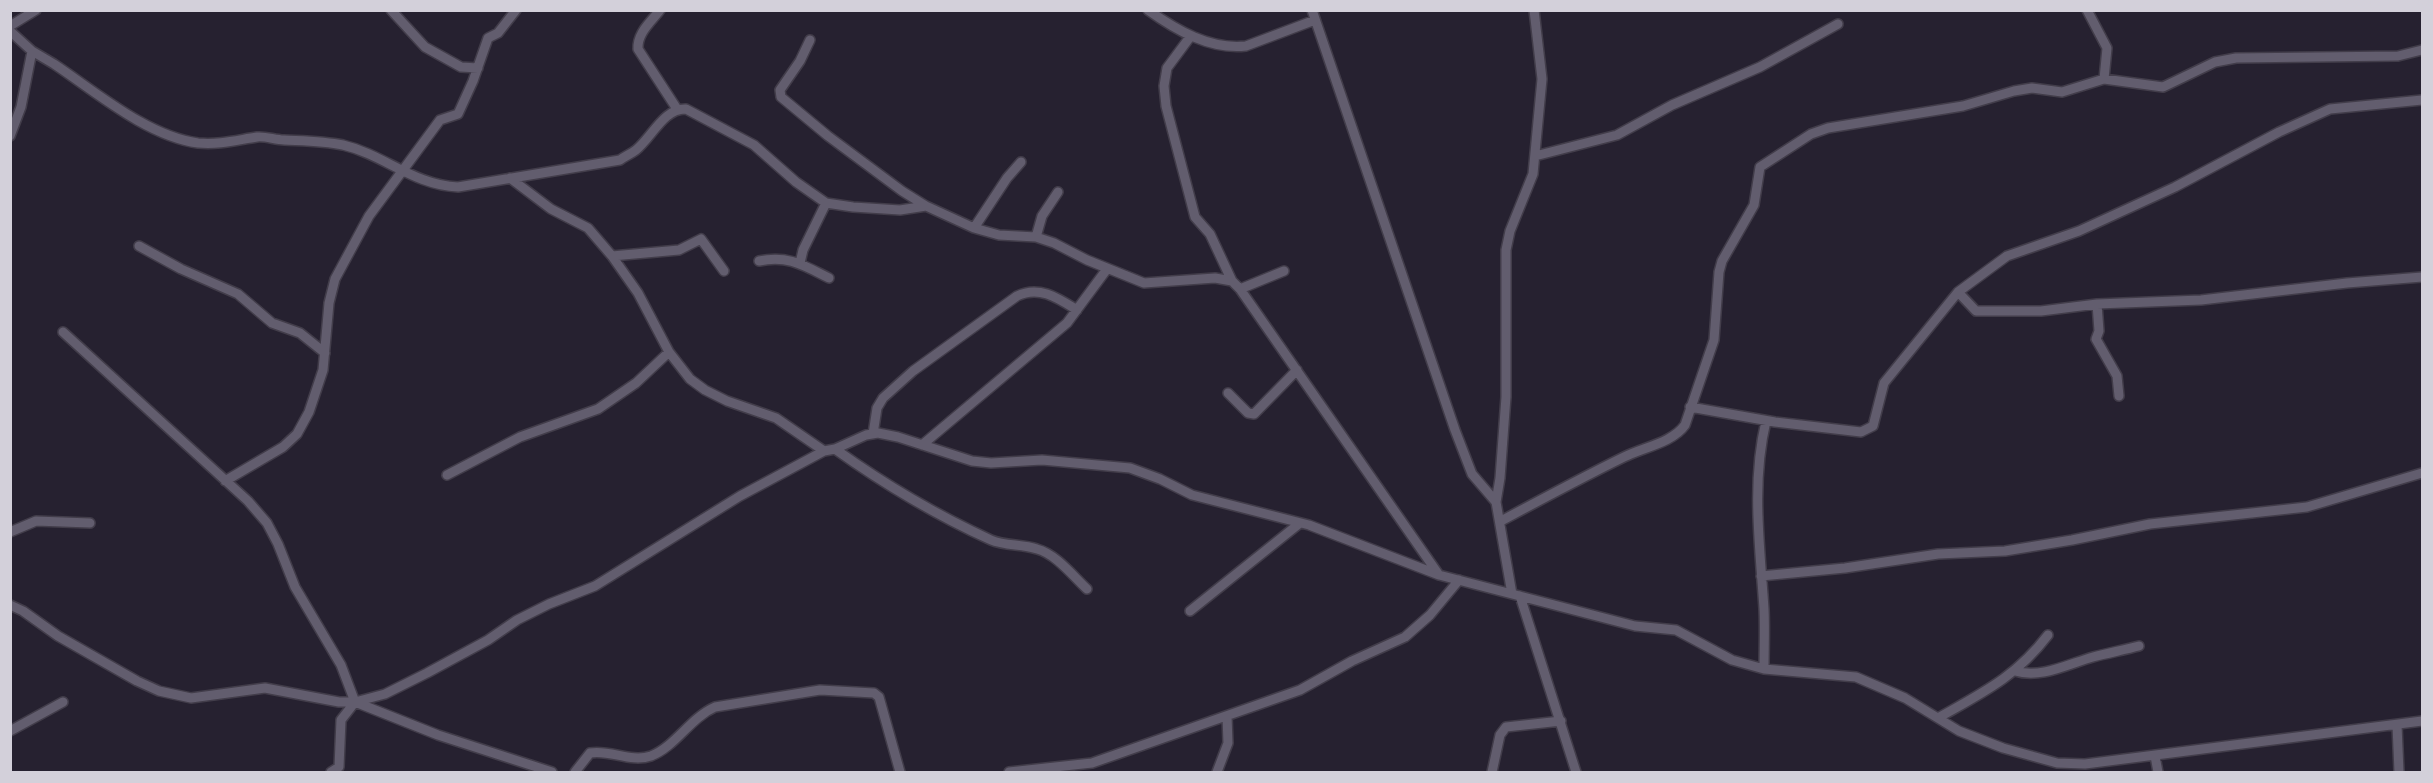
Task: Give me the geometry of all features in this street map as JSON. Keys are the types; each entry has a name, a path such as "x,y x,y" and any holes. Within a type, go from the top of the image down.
{"street":[{"path":"10,26 36,10"},
{"path":"391,10 425,47 461,67 478,68"},
{"path":"225,481 283,447 297,434 313,402 323,370 329,303 335,279 369,216 440,120 458,114 488,38 498,33 516,10"},
{"path":"660,10 645,29 638,42 638,49 677,109"},
{"path":"1148,10 1190,37 1235,47 1246,46 1314,15 1455,430 1472,474 1496,502"},
{"path":"1534,10 1542,79 1533,174 1510,231 1506,250 1506,397 1496,502 1516,595 1561,721 1576,772"},
{"path":"2087,10 2108,48 2104,79"},
{"path":"1535,156 1617,135 1672,105 1760,67 1838,24"},
{"path":"10,31 32,51 130,115 180,139 218,144 259,136 345,146 438,186 458,187 620,160 636,150 677,109 686,109 754,145 796,182 826,203 900,210 926,206"},
{"path":"1190,37 1167,68 1164,86 1166,106 1195,217 1210,234 1232,281 1240,289 1439,575"},
{"path":"810,40 800,61 780,90 781,97 828,136 926,206 974,228 1014,237 1036,237 1054,243 1107,269 1144,283 1215,278 1232,281"},
{"path":"1501,521 1627,456 1676,434 1685,425 1714,340 1719,272 1722,261 1754,205 1760,166 1811,134 1828,128 1963,106 2032,88 2062,92 2104,79 2163,87 2215,62 2236,58 2398,56 2422,50"},
{"path":"10,136 21,107 32,51"},
{"path":"1690,407 1766,421 1861,432 1868,430 1873,426 1884,383 1958,292 2007,256 2100,221 2175,187 2279,132 2330,109 2422,100"},
{"path":"974,228 1020,162"},
{"path":"510,178 551,209 588,228 612,256 638,293 669,352 690,379 727,401 776,418 824,451"},
{"path":"1036,237 1042,216 1058,192"},
{"path":"800,263 802,250 826,203"},
{"path":"612,256 679,250 701,239 724,271"},
{"path":"139,246 181,269 238,294 272,323 300,333 325,352"},
{"path":"759,261 773,258 787,259 829,278"},
{"path":"922,445 1067,323 1107,269"},
{"path":"1240,289 1284,271"},
{"path":"1958,292 1976,311 2041,311 2097,304 2201,300 2422,277"},
{"path":"873,434 877,408 883,398 914,371 1017,296 1025,292 1051,294 1077,310"},
{"path":"2097,304 2099,331 2096,339 2117,376 2119,396"},
{"path":"63,332 248,501 267,523 295,587 341,665 355,702 438,735 552,772"},
{"path":"447,476 520,437 598,410 636,383 669,352"},
{"path":"1228,393 1248,413 1254,414 1297,370"},
{"path":"1764,669 1758,523 1759,451 1766,421"},
{"path":"10,605 23,611 58,636 159,691 191,698 265,688 339,702 355,702 406,684 488,640 518,620 549,604 595,586 740,496 824,451 873,434 898,437 991,464 1042,460 1130,468 1160,479 1192,495 1300,523 1439,575 1635,626 1676,630 1732,660 1764,669 1856,677 1905,698 1959,731 2003,748 2056,763 2085,764 2155,756 2422,721"},
{"path":"835,449 902,493 994,542 1038,549 1050,556 1087,589"},
{"path":"1761,576 1845,568 1938,554 2005,551 2150,524 2307,507 2422,473"},
{"path":"10,532 36,521 90,523"},
{"path":"1190,611 1300,523"},
{"path":"1009,772 1092,763 1300,690 1352,661 1405,637 1430,615 1459,580"},
{"path":"1938,718 2015,671 2036,652 2048,635"},
{"path":"2015,671 2023,674 2044,672 2095,656 2139,646"},
{"path":"574,772 590,753 598,751 635,758 651,756 669,744 704,712 715,707 820,690 874,693 879,697 900,772"},
{"path":"10,731 63,702"},
{"path":"331,772 339,767 341,720 355,702"},
{"path":"1217,772 1228,743 1227,716"},
{"path":"1492,772 1500,735 1506,727 1561,721"},
{"path":"2397,725 2399,772"},
{"path":"2155,756 2158,772"}]}
